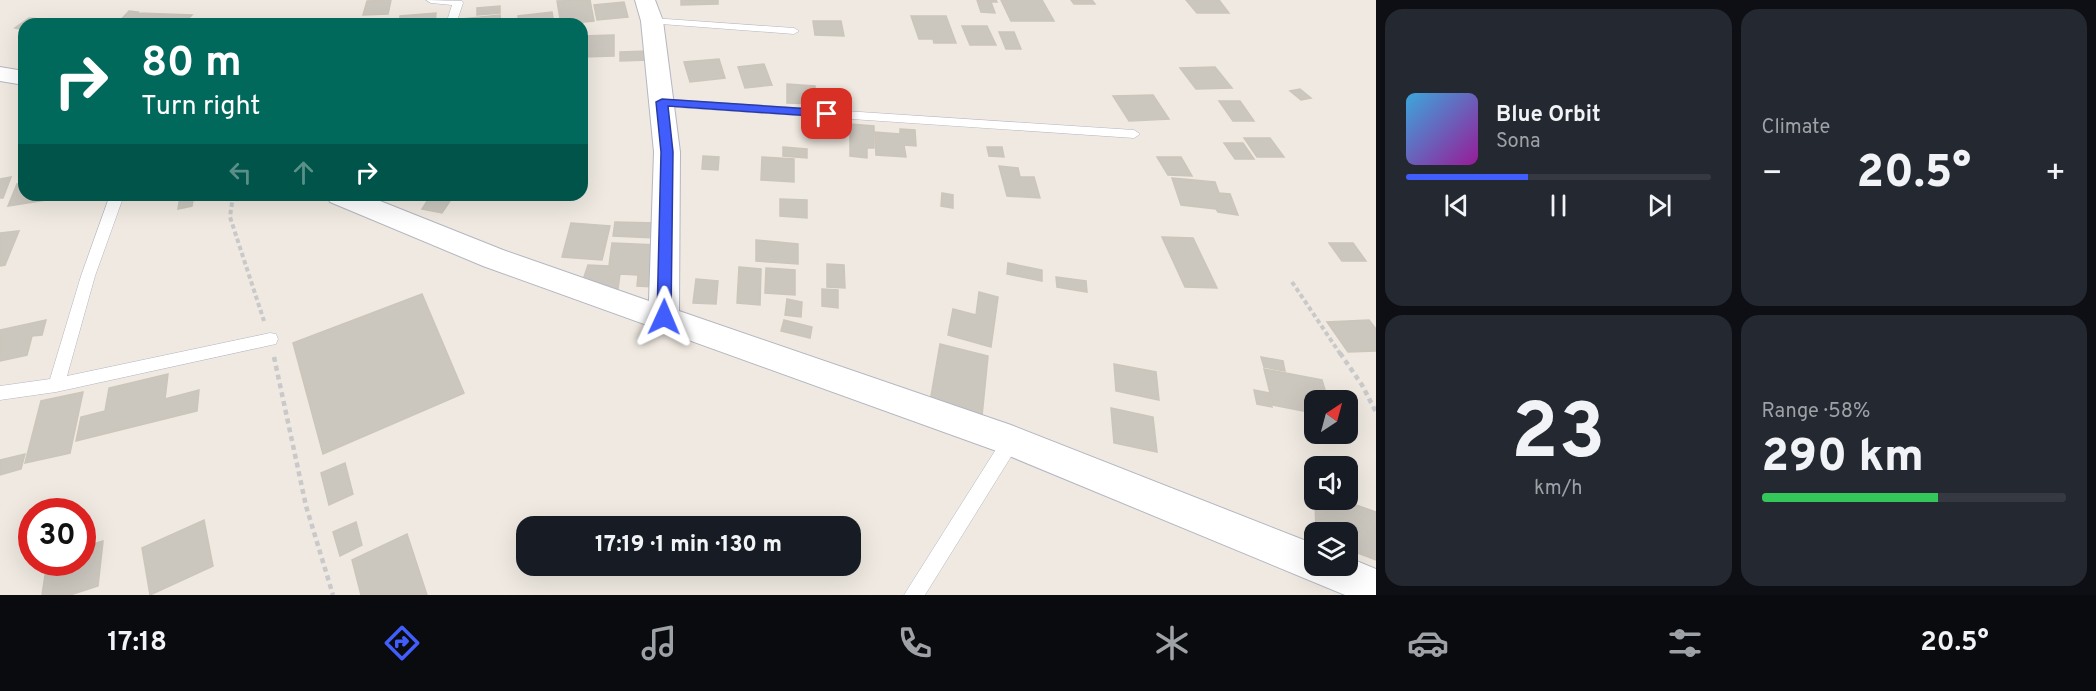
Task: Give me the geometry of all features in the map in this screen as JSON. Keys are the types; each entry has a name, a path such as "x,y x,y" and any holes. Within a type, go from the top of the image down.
{"street":[{"path":"649,10 667,152 664,317"},
{"path":"0,74 18,77"},
{"path":"354,201 493,258 1011,441 1304,559"},
{"path":"1345,576 1376,588"}],"lane":[{"path":"431,0 458,3 453,18"},
{"path":"649,10 794,31"},
{"path":"662,102 1134,134"},
{"path":"56,386 88,276 115,201"},
{"path":"0,393 56,386 270,339"},
{"path":"915,595 1011,441"}],"path":[{"path":"232,201 230,217 270,339 306,506 333,595"},
{"path":"1292,282 1362,385 1376,412"}],"building":[{"path":"391,0 388,14 363,15 367,1"},
{"path":"590,0 594,21 588,22 588,18 560,18 557,1"},
{"path":"681,0 718,0 718,4 681,5"},
{"path":"977,0 996,0 997,2 991,2 995,13 981,12"},
{"path":"1001,0 1042,0 1054,21 1011,21"},
{"path":"1071,0 1092,0 1095,4 1074,4"},
{"path":"1186,0 1219,0 1229,13 1197,13"},
{"path":"624,2 628,17 597,20 594,5"},
{"path":"500,6 500,13 477,15 477,8"},
{"path":"129,11 192,15 189,18 123,18"},
{"path":"552,12 553,18 518,18 518,16"},
{"path":"436,13 436,18 400,18 400,16"},
{"path":"500,15 500,18 472,18"},
{"path":"911,16 946,16 956,43 934,43 933,39 919,39"},
{"path":"813,21 841,21 844,36 815,35"},
{"path":"962,26 987,26 996,45 970,45"},
{"path":"999,32 1014,32 1021,49 1006,49"},
{"path":"614,35 614,56 588,57 588,36"},
{"path":"648,51 649,60 620,61 620,52"},
{"path":"719,59 725,78 690,82 684,62"},
{"path":"764,64 772,85 745,88 738,67"},
{"path":"1215,67 1232,88 1196,89 1180,68"},
{"path":"787,84 815,86 816,104 787,103"},
{"path":"1300,89 1311,98 1301,100 1290,91"},
{"path":"1153,95 1169,119 1129,121 1113,96"},
{"path":"1219,101 1240,101 1254,121 1233,121"},
{"path":"850,124 874,126 874,148 867,148 867,158 850,156"},
{"path":"900,129 915,130 916,146 904,145 906,157 876,155 875,132 900,134"},
{"path":"1244,138 1270,138 1284,157 1257,157"},
{"path":"1224,143 1243,143 1254,159 1235,159"},
{"path":"783,147 807,149 807,158 783,156"},
{"path":"987,147 1002,147 1004,157 989,156"},
{"path":"703,156 719,157 718,170 702,169"},
{"path":"762,157 794,159 794,182 761,180"},
{"path":"1157,157 1181,157 1192,176 1168,175"},
{"path":"999,166 1018,168 1020,177 1034,177 1040,198 1007,196"},
{"path":"11,177 3,198 0,198 0,179"},
{"path":"1172,178 1215,182 1219,193 1230,194 1238,215 1218,212 1216,209 1181,205"},
{"path":"17,184 18,201 40,201 8,206"},
{"path":"942,193 953,195 953,208 941,206"},
{"path":"780,199 807,200 807,218 780,216"},
{"path":"179,201 193,201 192,206 178,209"},
{"path":"427,201 450,201 442,213 422,209"},
{"path":"615,222 657,223 656,238 613,236"},
{"path":"571,223 610,226 602,260 562,257"},
{"path":"19,231 5,265 0,266 0,233"},
{"path":"1162,237 1193,238 1217,288 1185,287"},
{"path":"756,240 798,244 798,264 756,261"},
{"path":"612,243 658,245 654,287 637,286 638,275 620,274 618,289 583,280 588,265 609,266"},
{"path":"1329,243 1353,243 1366,261 1342,261"},
{"path":"1008,263 1042,270 1042,281 1007,274"},
{"path":"827,264 844,265 845,288 827,287"},
{"path":"739,267 761,269 760,305 737,303"},
{"path":"766,268 795,270 795,295 765,293"},
{"path":"1056,277 1086,281 1087,292 1057,287"},
{"path":"696,279 718,281 716,304 693,303"},
{"path":"822,289 838,290 838,308 822,306"},
{"path":"979,292 998,297 991,347 948,335 953,309 976,315"},
{"path":"422,294 464,393 323,454 293,343"},
{"path":"787,299 802,302 801,317 785,315"},
{"path":"46,320 42,335 32,336 27,355 0,361 0,330"},
{"path":"784,320 812,327 810,338 781,331"},
{"path":"1369,320 1376,329 1376,351 1348,352 1327,322"},
{"path":"940,344 988,356 982,416 930,402"},
{"path":"1261,357 1283,361 1285,371 1264,367"},
{"path":"1114,364 1156,372 1159,400 1116,391"},
{"path":"1264,369 1322,380 1325,390 1304,390 1304,411 1273,405"},
{"path":"168,374 165,399 199,390 197,411 76,441 81,417 105,411 109,388"},
{"path":"1254,390 1269,393 1272,407 1257,404"},
{"path":"83,392 70,453 25,463 41,401"},
{"path":"1111,408 1153,417 1157,452 1114,443"},
{"path":"25,454 21,469 0,475 0,460"},
{"path":"345,463 353,494 329,505 321,473"},
{"path":"1358,506 1376,512 1376,560 1358,553 1358,522 1316,522 1315,510 1358,510"},
{"path":"204,520 213,566 150,595 142,548"},
{"path":"356,522 362,545 340,556 333,532"},
{"path":"407,534 427,595 361,595 352,560"},
{"path":"103,541 98,586 70,595 42,595 45,576 96,576 96,543"}],"route":[{"path":"664,317 667,152 662,102 827,114"}]}
